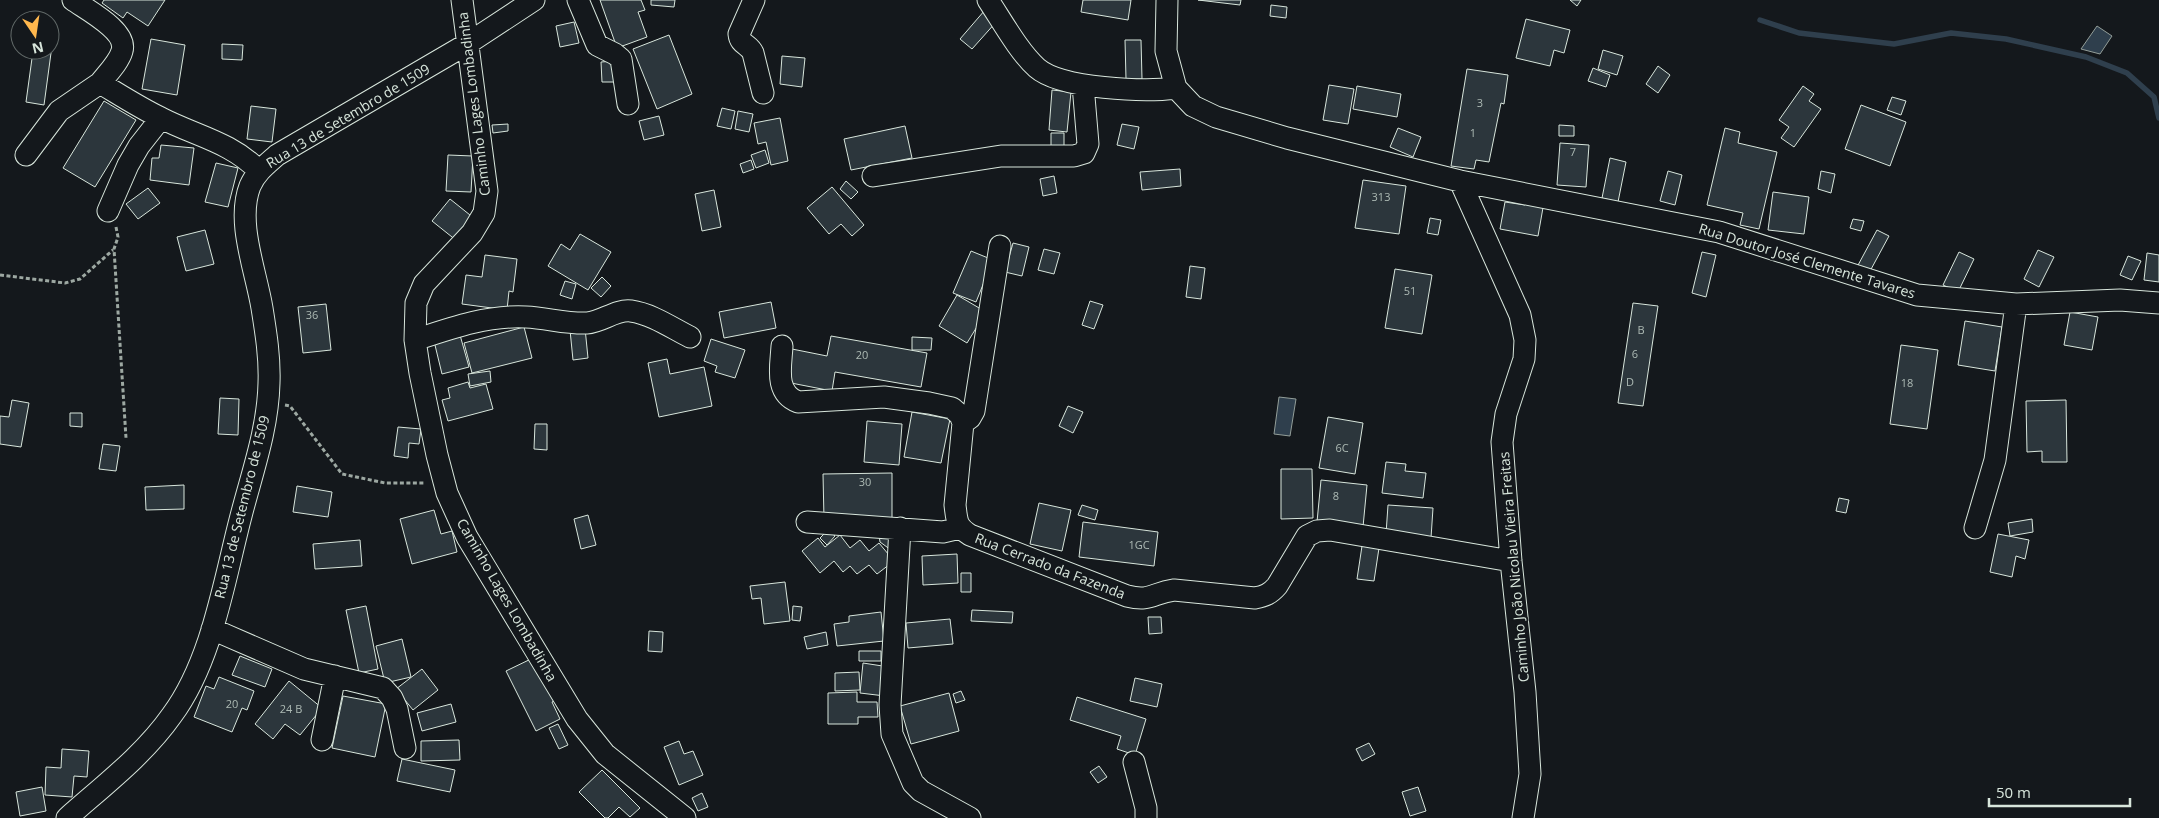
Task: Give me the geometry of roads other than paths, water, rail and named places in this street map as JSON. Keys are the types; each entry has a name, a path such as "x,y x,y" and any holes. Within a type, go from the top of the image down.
{"street":[{"path":"26,155 58,111 100,83 122,51 123,41 118,32 73,0"},
{"name":"Caminho Lages Lombadinha","path":"462,0 487,191 484,213 472,233 424,284 416,303 415,340 437,455 445,484 467,537 577,719 605,754 685,818"},
{"name":"Rua 13 de Setembro de 1509","path":"67,818 140,754 172,716 191,685 212,629 265,425 269,384 268,353 262,308 245,225 246,204 250,186 259,171 278,155 468,44 534,0"},
{"path":"578,0 597,45 621,59 628,104"},
{"path":"754,0 739,34 742,43 752,49 763,93"},
{"path":"988,0 1038,69 1055,78 1083,85 1156,91 1176,88 1166,51 1167,0"},
{"path":"100,83 161,118 233,149 247,158 259,171"},
{"path":"873,176 1001,156 1074,156 1084,153 1088,144 1083,85"},
{"name":"Rua Doutor José Clemente Tavares","path":"1176,88 1193,106 1216,117 1287,138 1460,181 1719,232 1917,295 2016,304 2120,300 2159,303"},
{"path":"108,211 128,165 139,146 161,118"},
{"name":"Caminho João Nicolau Vieira Freitas","path":"1460,181 1520,315 1525,340 1524,359 1506,414 1502,442 1510,561 1525,692 1530,774 1522,818"},
{"name":"Rua Cerrado da Fazenda","path":"1000,246 974,411 970,418 963,423 956,505 960,528 970,535 1140,600 1174,590 1255,598 1265,596 1271,593 1308,536 1317,531 1330,530 1510,561"},
{"path":"1975,528 1995,460 2016,304"},
{"path":"415,340 457,326 504,317 528,317 576,324 593,322 617,312 629,310 644,314 690,337"},
{"path":"782,346 780,377 783,390 789,398 798,402 884,397 952,408 960,415 963,423"},
{"path":"807,522 943,532 960,528"},
{"path":"900,528 890,705 892,734 913,783 921,791 970,818"},
{"path":"212,629 304,669 383,688 392,698 397,709 405,748"},
{"path":"322,740 335,676"},
{"path":"1134,762 1146,808 1146,818"}],"water":[{"path":"2097,26 2112,36 2100,54 2081,49"},
{"path":"1279,397 1296,399 1290,436 1274,434"}],"waterway":[{"path":"1760,20 1799,33 1894,44 1951,33 2006,39 2086,57 2127,73 2154,97 2159,118"}]}
